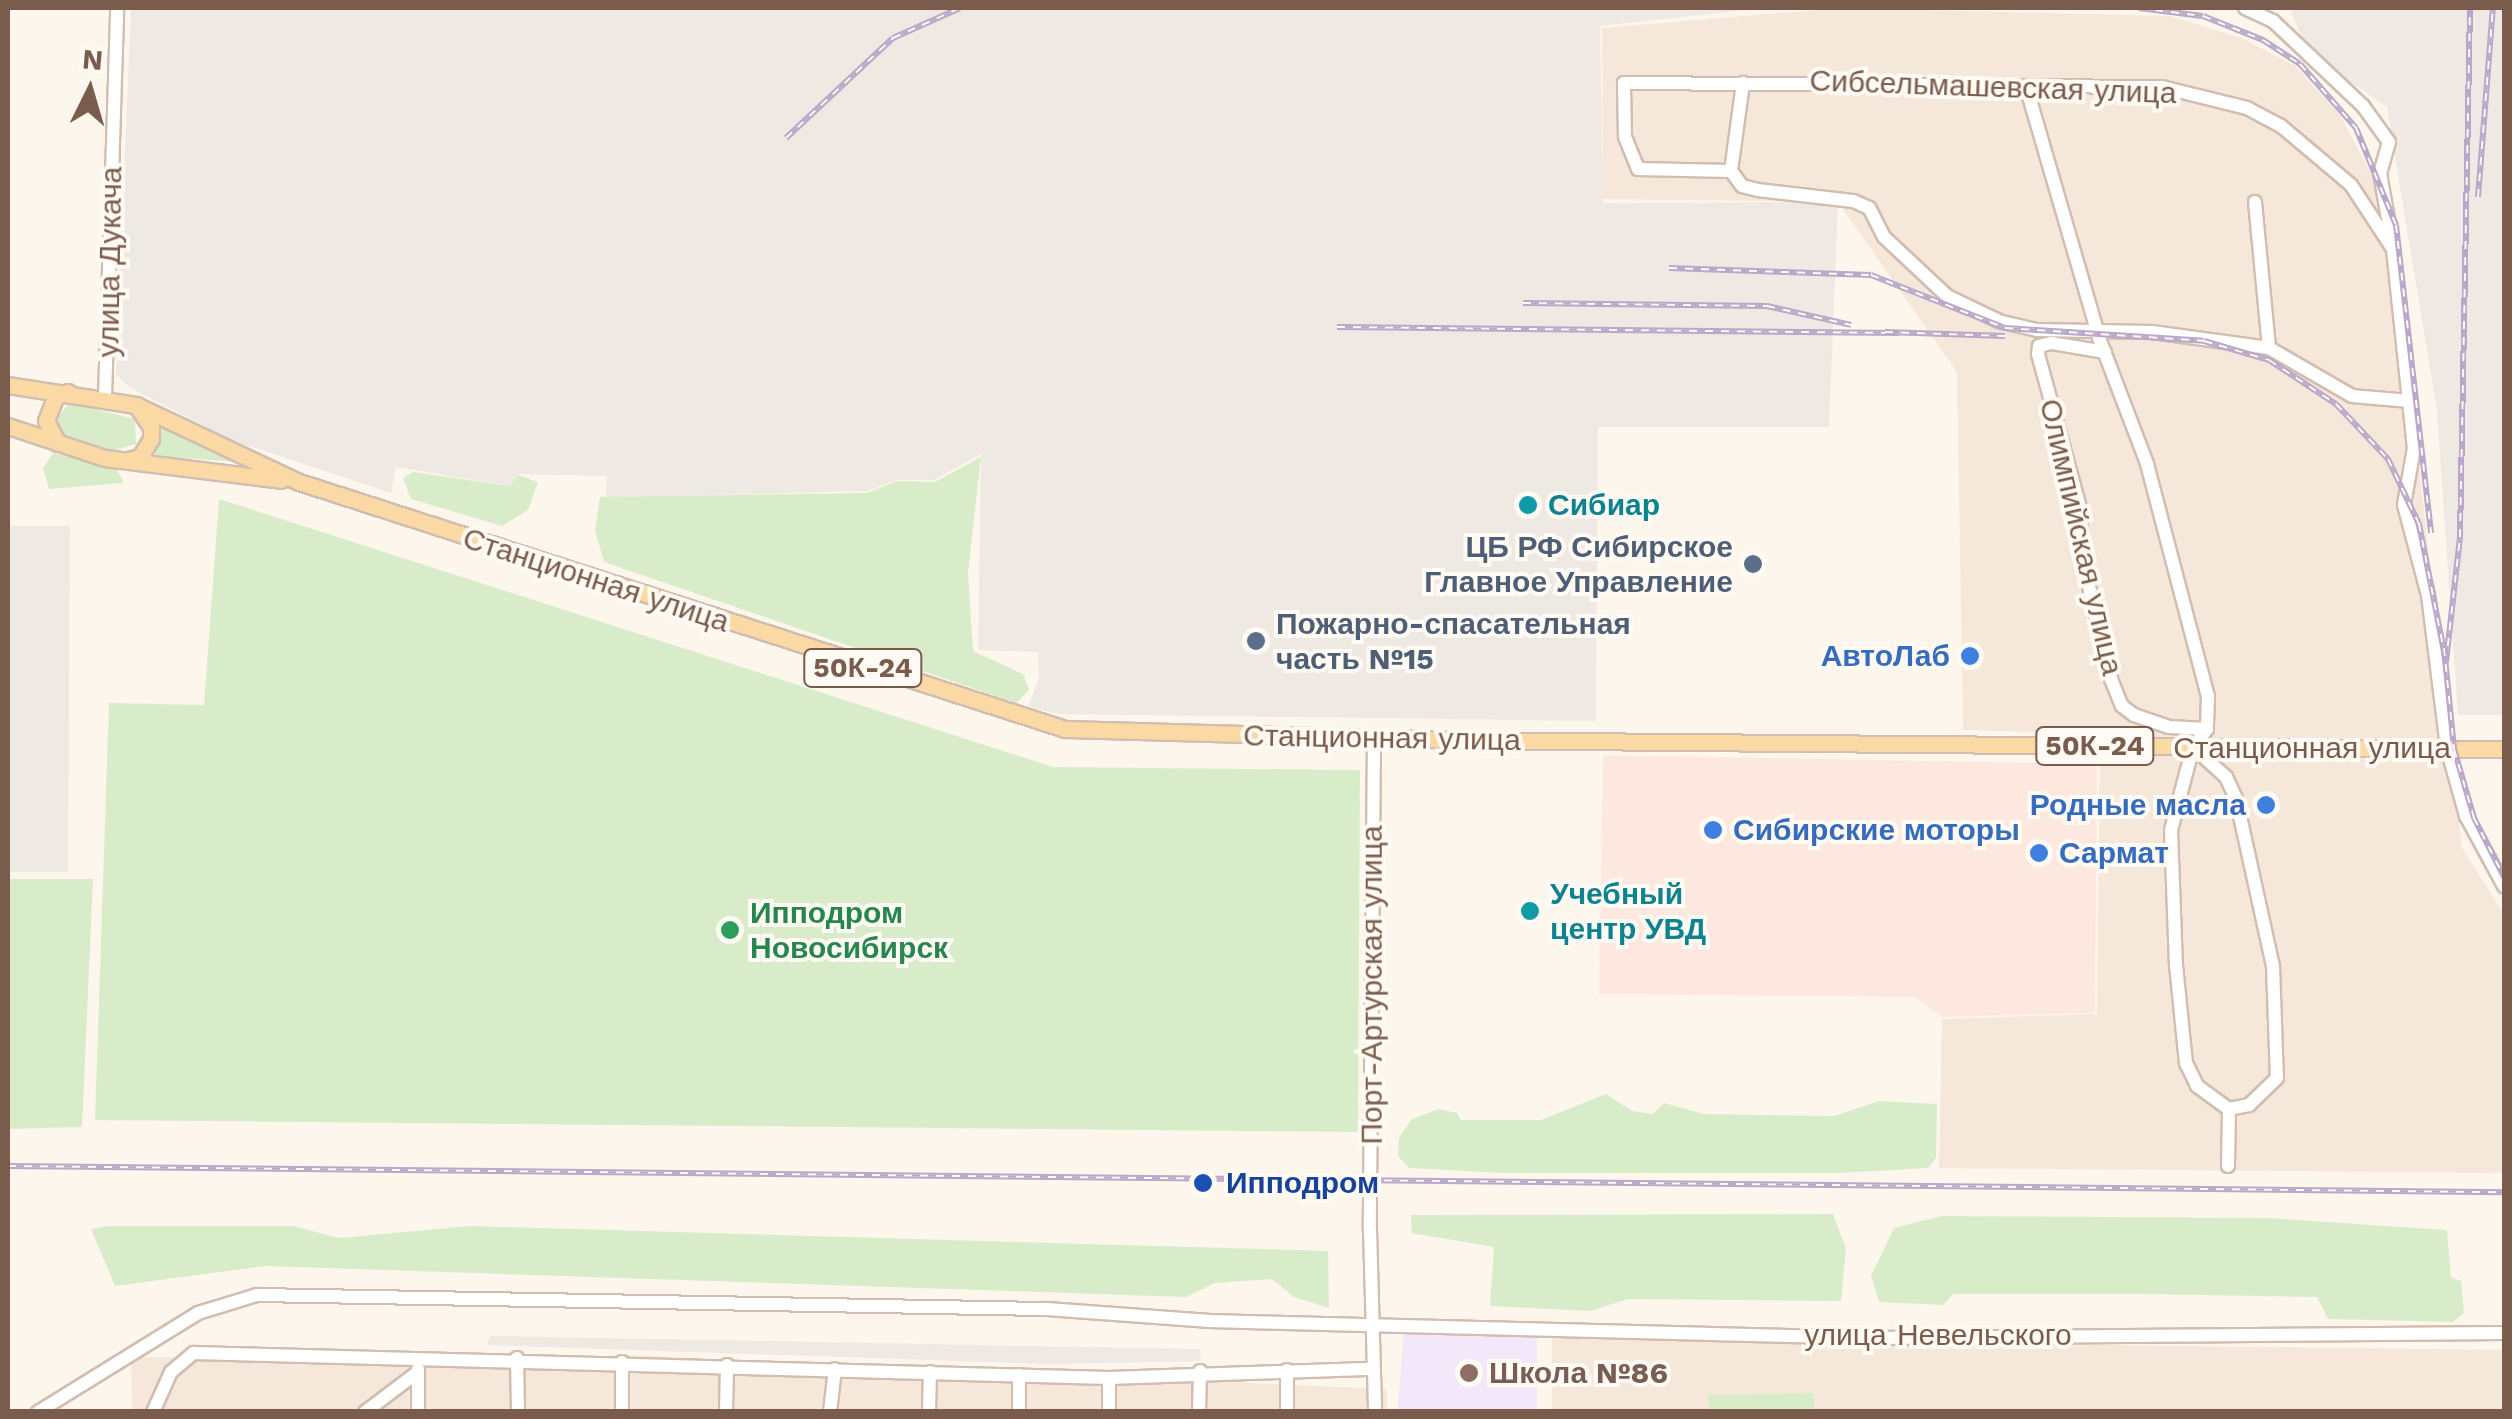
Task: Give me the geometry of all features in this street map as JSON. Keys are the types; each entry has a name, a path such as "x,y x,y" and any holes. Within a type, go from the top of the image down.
{"main road":[{"name":"Станционная улица","path":"8,385 136,405 300,482 1033,723 1374,739 2504,750"},
{"path":"65,448 46,421 55,398 68,392"},
{"path":"124,461 140,457 151,440 151,427 136,405"},
{"name":"Станционная улица","path":"8,426 65,448 124,461 300,482"}],"street":[{"name":"улица Дукача","path":"104,397 117,8"},
{"path":"2244,8 2273,21 2363,106 2389,142 2380,173 2393,248"},
{"name":"Сибсельмашевская улица","path":"1732,171 1638,168 1625,137 1624,83 2162,87 2247,108 2281,126 2351,185 2393,248 2414,448 2404,506 2428,595 2447,748 2466,816 2504,886"},
{"path":"1743,83 1732,171 1742,186 1826,193 1869,208 1884,238 1947,296 1999,320 2097,332 2214,337 2269,348 2352,396 2410,401"},
{"path":"2026,86 2097,332 2147,464 2199,654 2207,729 2192,747 2172,830 2186,1063 2197,1086 2229,1110"},
{"path":"2256,202 2269,348"},
{"name":"Олимпийская улица","path":"2105,352 2051,343 2038,354 2080,508 2084,561 2111,678 2122,706 2134,715 2169,727 2207,729"},
{"name":"Порт-Артурская улица","path":"1374,739 1371,1325 1376,1412"},
{"path":"2192,747 2226,777 2236,798 2273,966 2277,1078 2249,1105 2229,1110"},
{"path":"2228,1166 2229,1110"},
{"name":"улица Невельского","path":"38,1412 198,1314 258,1295 1046,1309 1371,1325 1868,1338 2504,1332"},
{"path":"153,1412 171,1372 194,1352 517,1358 1110,1378 1200,1371 1373,1369"},
{"path":"418,1357 418,1412"},
{"path":"517,1358 518,1412"},
{"path":"622,1362 622,1412"},
{"path":"726,1412 727,1365"},
{"path":"830,1412 835,1369"},
{"path":"1287,1370 1287,1412"},
{"path":"1199,1412 1200,1371"},
{"path":"366,1412 418,1372"},
{"path":"929,1412 930,1372"},
{"path":"1018,1412 1020,1375"},
{"path":"1109,1412 1110,1378"}],"shaded area":[{"path":"131,8 1932,8 1755,9 1600,26 1603,203 1838,202 1829,427 1598,427 1596,721 1059,714 1028,707 1039,679 1038,652 978,650 981,454 934,480 897,480 867,491 606,498 607,476 518,474 510,486 396,467 391,493 231,440 129,387 116,374"},
{"path":"1840,8 2170,16 2241,38 2294,65 2340,115 2390,209 2462,848 2504,914 2504,1173 1939,1168 1942,1019 2097,1014 2100,734 1963,730 1957,372 1838,202 1603,199 1602,28"},
{"path":"2290,8 2504,8 2504,715 2458,715 2437,412 2387,107 2307,52"},
{"path":"8,526 70,526 68,872 8,872"},
{"path":"1603,755 2097,764 2095,1013 1942,1017 1915,997 1599,994"},
{"name":"Школа №86","path":"1404,1333 1537,1336 1537,1411 1397,1412"},
{"path":"490,1336 1200,1349 1201,1361 1046,1364 487,1345"},
{"path":"1552,1338 2504,1350 2504,1411 1552,1412"},
{"path":"622,1355 1387,1389 1387,1411 132,1412 131,1357 529,1362"}],"green space":[{"path":"69,403 135,419 136,444 112,451 68,440 58,431 58,418"},
{"path":"162,426 237,462 155,456"},
{"path":"53,453 116,468 124,483 49,489 43,468"},
{"path":"981,457 968,573 973,651 1023,674 1029,690 1016,703 604,562 595,530 600,497 867,493 897,481 935,482"},
{"path":"413,472 510,486 518,475 538,482 528,510 502,526 411,499 403,478"},
{"name":"Ипподром Новосибирск","path":"219,499 1053,767 1360,770 1358,1132 95,1120 109,703 204,705"},
{"path":"8,879 93,879 82,1127 8,1129"},
{"path":"1606,1094 1632,1111 1653,1114 1664,1103 1704,1114 1834,1116 1879,1101 1937,1104 1936,1158 1928,1168 1837,1173 1504,1173 1409,1168 1398,1156 1399,1138 1411,1120 1438,1109 1457,1113 1461,1120 1541,1120"},
{"path":"1833,1214 1846,1248 1841,1301 1628,1299 1590,1311 1490,1306 1494,1247 1412,1233 1411,1215"},
{"path":"1941,1216 2268,1218 2447,1230 2451,1277 2461,1281 2464,1313 2453,1322 2328,1319 2317,1297 1953,1294 1943,1305 1879,1302 1871,1276 1894,1228"},
{"path":"293,1226 339,1238 470,1226 1328,1251 1329,1308 1294,1297 1272,1279 1215,1283 1186,1297 265,1266 115,1286 91,1229"},
{"path":"1814,1393 1814,1411 1709,1411 1708,1395"}],"railway":[{"path":"786,138 893,38 960,8"},
{"path":"2139,8 2203,16 2263,40 2300,64 2356,128 2396,225 2431,533"},
{"path":"1669,268 1871,275 2005,328 2204,341 2269,360 2336,404 2388,459 2419,524 2446,662 2460,537 2470,8"},
{"path":"2478,197 2493,8"},
{"path":"1523,303 1767,306 1851,325"},
{"path":"1337,327 1899,333"},
{"path":"1885,332 2005,336"},
{"path":"2444,648 2454,749 2474,818 2504,877"},
{"path":"8,1166 2504,1192"}],"place":[{"name":"Сибиар","path":"1528,505"},
{"name":"ЦБ РФ Сибирское Главное Управление","path":"1753,564"},
{"name":"Пожарно-спасательная часть №15","path":"1256,641"},
{"name":"АвтоЛаб","path":"1970,656"},
{"name":"Родные масла","path":"2266,805"},
{"name":"Сибирские моторы","path":"1713,830"},
{"name":"Сармат","path":"2039,853"},
{"name":"Учебный центр УВД","path":"1530,911"},
{"name":"Ипподром Новосибирск","path":"730,930"},
{"name":"Ипподром","path":"1203,1183"},
{"name":"Школа №86","path":"1469,1373"}]}
